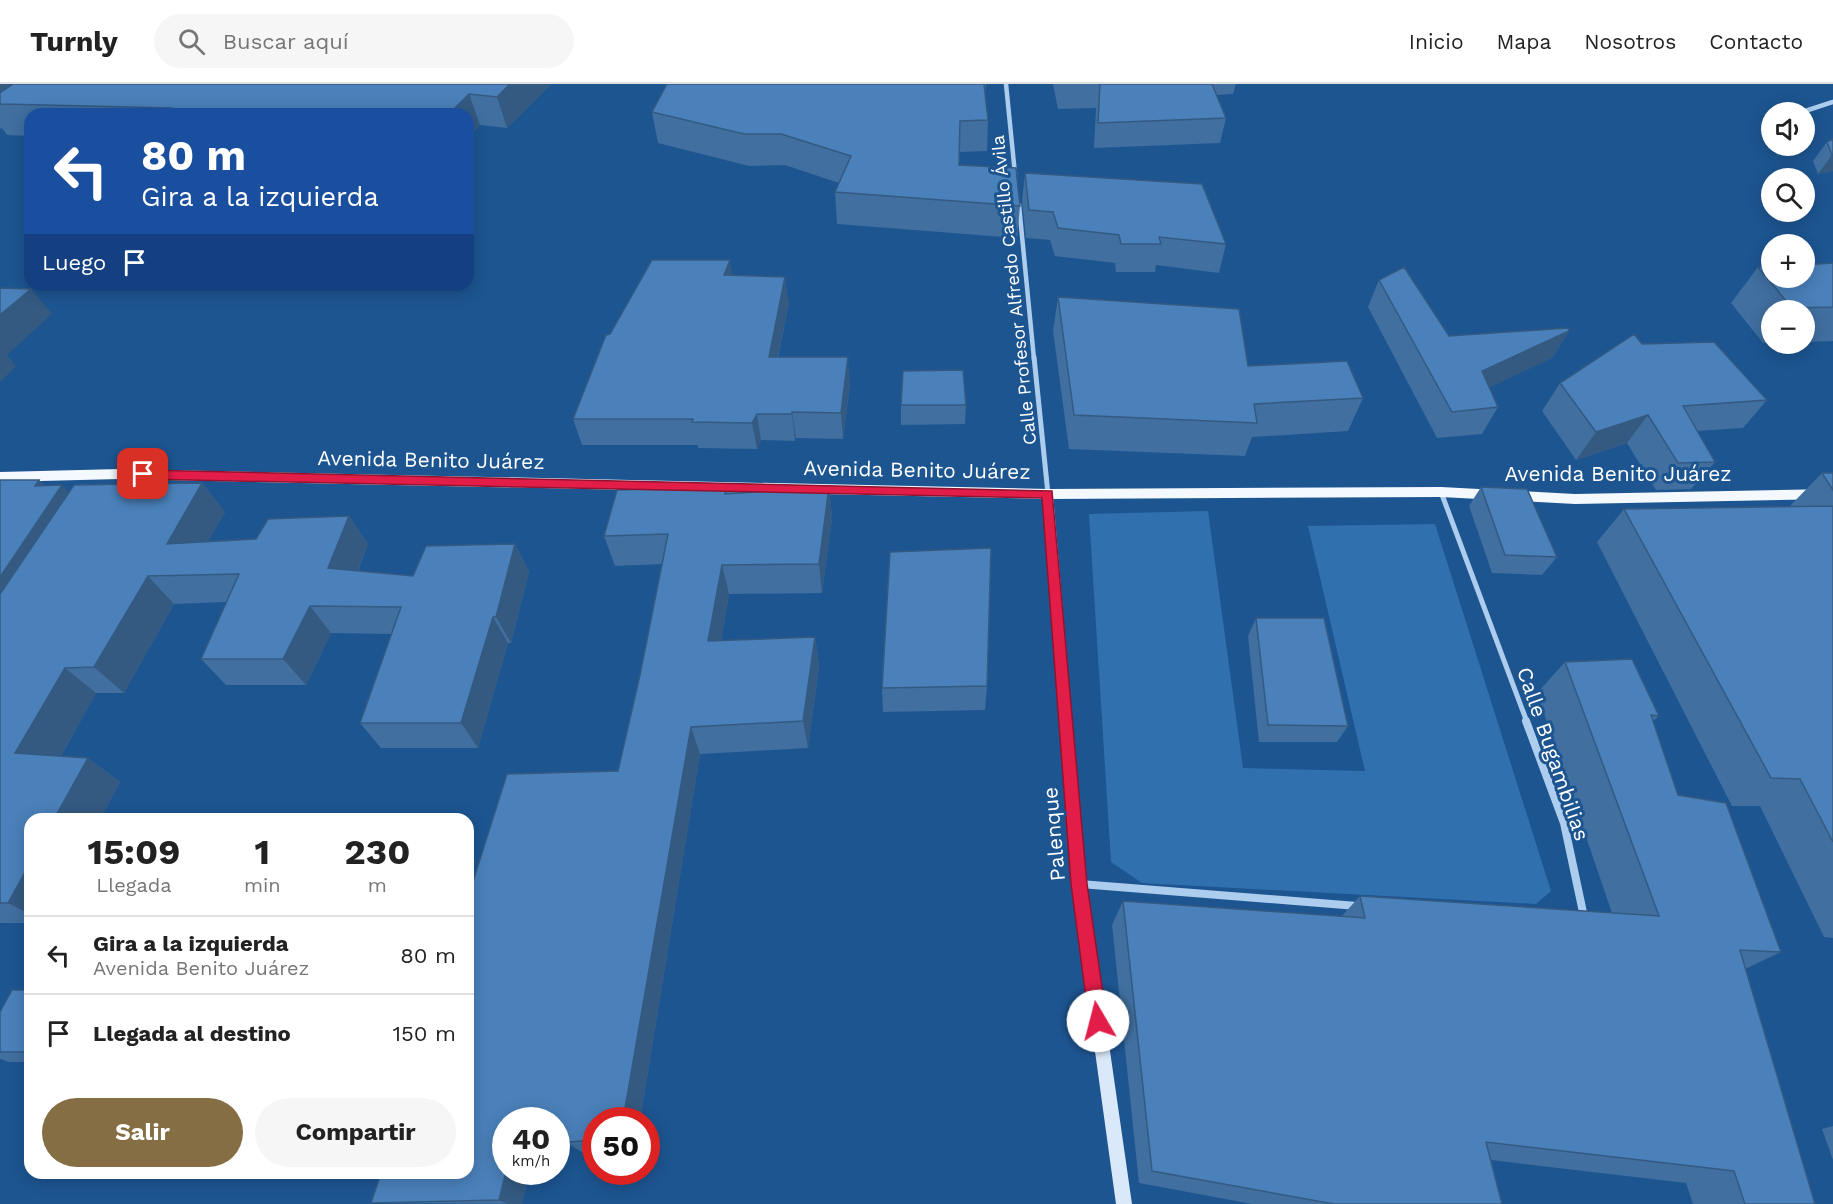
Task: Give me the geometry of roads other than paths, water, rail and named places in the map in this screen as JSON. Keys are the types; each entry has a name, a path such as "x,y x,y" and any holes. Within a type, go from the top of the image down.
{"main road":[{"name":"Avenida Benito Juárez","path":"0,477 1048,494 1441,492 1575,499 1833,494"},
{"name":"Palenque","path":"1048,494 1079,884 1124,1204"}],"street":[{"name":"Calle Profesor Alfredo Castillo Ávila","path":"1006,84 1016,178"},
{"path":"1815,108 1833,102"},
{"name":"Calle Profesor Alfredo Castillo Ávila","path":"1018,201 1048,494"},
{"name":"Calle Bugambilias","path":"1441,492 1564,823 1586,925 1574,924"},
{"path":"1079,884 1362,907"}]}
